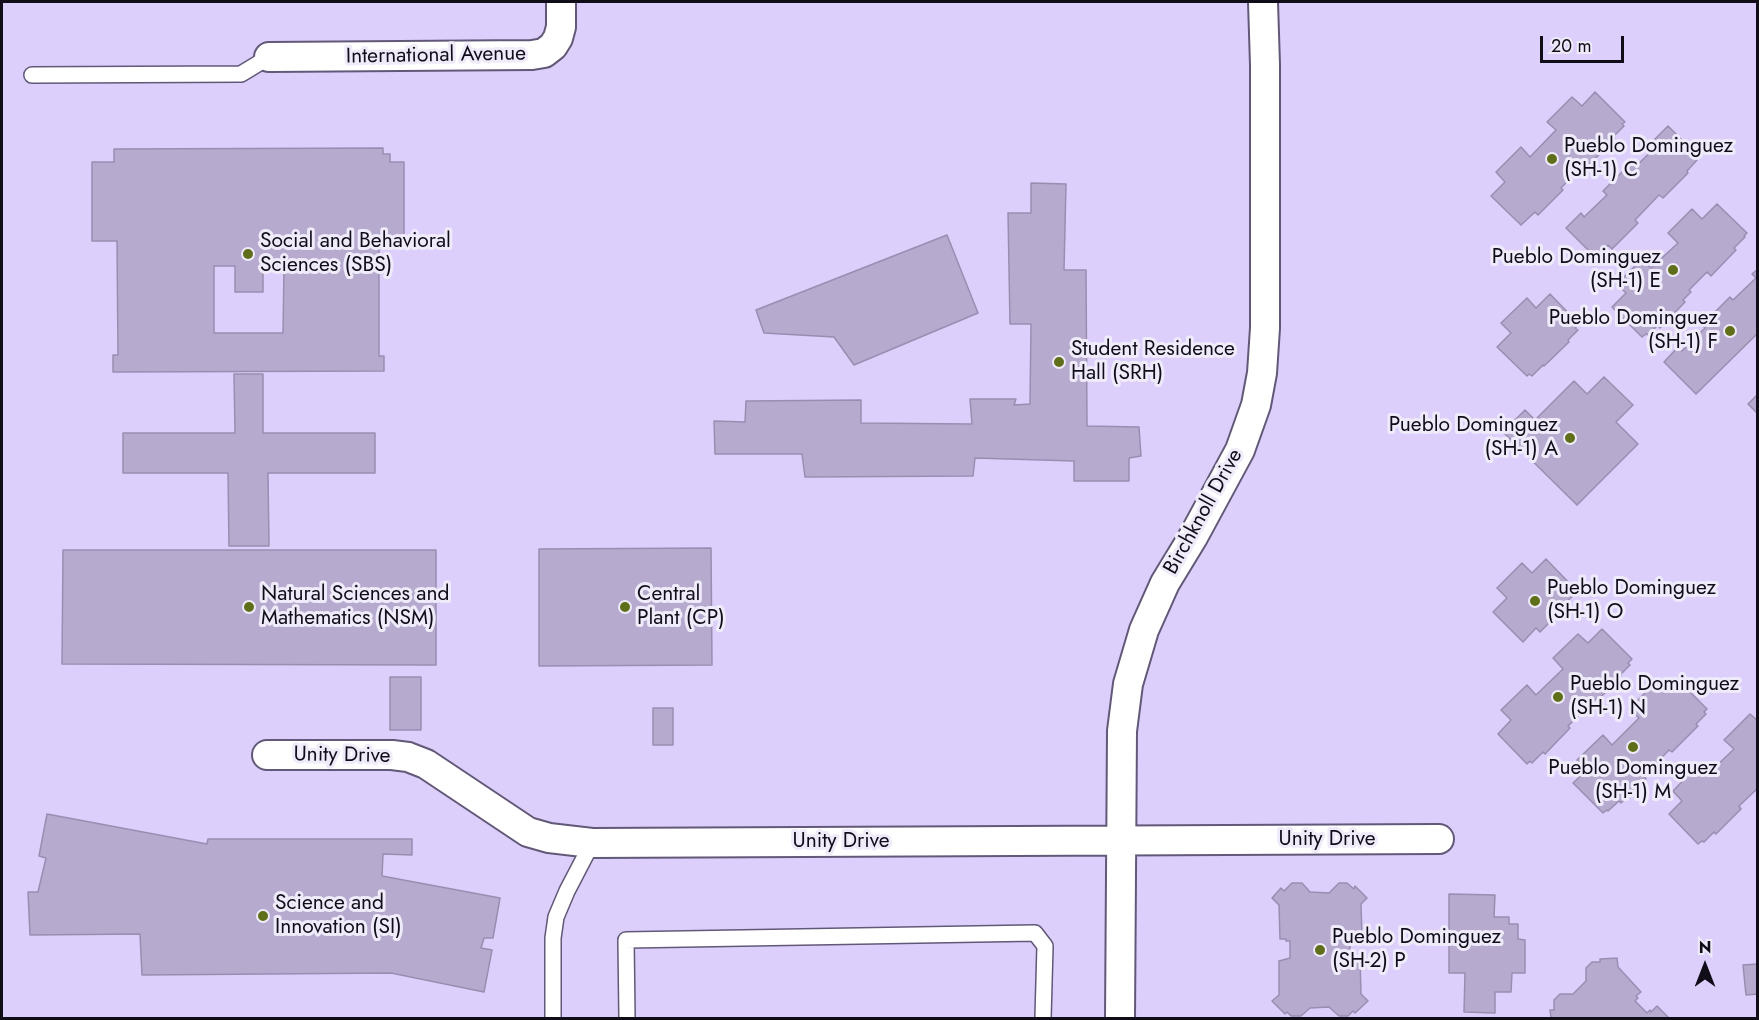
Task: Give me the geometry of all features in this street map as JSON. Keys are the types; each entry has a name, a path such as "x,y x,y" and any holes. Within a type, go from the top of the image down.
{"street":[{"name":"International Avenue","path":"269,57 532,55 544,53 553,46 558,38 561,27 561,2"},
{"name":"Birchknoll Drive","path":"1120,1018 1122,731 1128,684 1144,630 1165,583 1240,450 1256,405 1262,373 1265,328 1263,2"},
{"name":"Unity Drive","path":"267,755 392,755 408,758 426,764 528,832 549,838 592,843 1439,839"}],"lane":[{"path":"32,75 241,74 269,57"},
{"path":"553,1018 553,938 556,917 592,843"},
{"path":"627,1018 626,939 1035,933 1045,946 1043,1018"}],"shaded area":[{"path":"2,2 1757,2 1757,1018 2,1018"}],"building":[{"name":"Pueblo Dominguez (SH-1) C","path":"1595,92 1625,122 1622,124 1624,126 1589,165 1586,162 1538,215 1535,212 1521,225 1491,196 1505,182 1496,172 1521,147 1530,157 1556,130 1547,122 1572,97 1582,106"},
{"path":"1668,126 1698,156 1695,159 1697,160 1687,171 1688,173 1663,198 1659,195 1635,220 1638,223 1612,249 1608,245 1596,258 1566,228 1581,213 1584,217 1607,195 1603,191 1631,163 1635,167 1658,145 1653,141"},
{"name":"Social and Behavioral Sciences (SBS)","path":"383,148 383,154 390,154 390,162 404,162 404,241 379,241 379,356 384,356 384,371 113,372 113,355 118,355 117,241 92,241 92,162 114,162 114,149","holes":["214,266 235,266 235,292 263,292 263,267 284,267 283,333 214,333"]},
{"name":"Student Residence Hall (SRH)","path":"1031,183 1066,184 1064,270 1086,270 1087,426 1139,427 1141,456 1129,458 1129,481 1074,481 1074,461 975,458 973,476 805,477 802,454 715,454 714,421 745,422 746,401 861,400 861,423 972,424 970,399 1016,399 1014,405 1030,404 1031,324 1010,324 1008,213 1031,213"},
{"name":"Pueblo Dominguez (SH-1) E","path":"1717,204 1747,233 1745,237 1711,276 1707,272 1689,290 1691,292 1683,300 1685,302 1660,328 1658,325 1648,335 1642,337 1612,307 1626,293 1617,284 1642,259 1651,268 1678,243 1668,233 1692,209 1702,219"},
{"path":"947,235 978,313 854,365 834,337 764,333 756,310"},
{"name":"Pueblo Dominguez (SH-1) F","path":"1758,269 1758,333 1696,394 1664,362 1678,347 1682,351 1705,328 1702,325 1730,297 1733,300 1756,278 1752,274"},
{"path":"1550,294 1579,324 1575,328 1578,330 1544,366 1532,376 1529,374 1527,376 1497,347 1511,333 1501,323 1527,298 1536,308"},
{"path":"234,374 263,374 263,433 375,433 375,473 268,473 269,546 229,546 228,473 123,473 123,433 235,433"},
{"name":"Pueblo Dominguez (SH-1) A","path":"1604,377 1633,405 1616,422 1638,444 1577,505 1503,432 1525,410 1535,420 1574,381 1587,394"},
{"path":"1758,394 1758,414 1748,404"},
{"name":"Central Plant (CP)","path":"711,548 712,665 539,666 539,549"},
{"name":"Natural Sciences and Mathematics (NSM)","path":"63,550 436,550 436,665 62,664"},
{"name":"Pueblo Dominguez (SH-1) O","path":"1546,559 1575,589 1572,592 1574,595 1540,632 1536,628 1523,642 1493,612 1507,598 1497,588 1522,563 1532,573"},
{"name":"Pueblo Dominguez (SH-1) N","path":"1602,629 1632,659 1628,663 1630,665 1598,700 1597,698 1568,726 1570,728 1545,754 1543,752 1532,763 1530,761 1527,764 1498,734 1511,720 1501,710 1527,685 1536,695 1563,669 1553,658 1578,634 1588,643"},
{"path":"390,677 421,677 421,730 390,730"},
{"name":"Pueblo Dominguez (SH-1) M","path":"1677,679 1707,709 1704,712 1706,714 1696,724 1698,726 1672,752 1669,750 1644,776 1646,779 1621,803 1619,801 1603,813 1573,783 1587,770 1577,760 1603,735 1612,745 1639,718 1629,709 1655,683 1664,693"},
{"path":"653,708 673,708 673,745 653,745"},
{"path":"1750,714 1758,721 1758,788 1739,806 1741,809 1716,834 1714,832 1704,842 1698,844 1669,814 1682,801 1673,791 1698,765 1707,775 1734,749 1724,740"},
{"name":"Science and Innovation (SI)","path":"47,814 207,844 208,839 412,839 412,855 383,854 382,876 500,898 493,938 484,938 481,948 492,950 484,992 391,973 142,975 140,934 30,935 28,892 38,892 46,858 39,856"},
{"name":"Pueblo Dominguez (SH-2) P","path":"1292,883 1302,883 1310,892 1329,893 1339,883 1347,883 1354,889 1355,886 1367,898 1361,904 1362,938 1354,938 1354,941 1350,941 1350,958 1360,958 1361,994 1368,1001 1355,1013 1353,1011 1348,1016 1339,1016 1329,1007 1310,1008 1301,1016 1291,1016 1287,1012 1285,1014 1272,1001 1279,995 1279,961 1290,958 1290,941 1280,939 1279,905 1272,898 1281,888 1284,891"},
{"path":"1449,894 1495,895 1494,917 1509,917 1509,924 1518,924 1518,939 1525,940 1525,973 1512,973 1511,992 1495,992 1495,1013 1464,1012 1465,973 1449,973"},
{"path":"1617,958 1618,967 1641,992 1636,996 1638,998 1635,1001 1647,1013 1657,1006 1669,1018 1551,1018 1550,1010 1554,1010 1554,1000 1560,994 1573,994 1586,981 1586,968 1592,962"},
{"path":"1758,964 1758,994 1746,995 1743,965"}],"place":[{"name":"Pueblo Dominguez (SH-1) C","path":"1552,159"},
{"name":"Social and Behavioral Sciences (SBS)","path":"248,254"},
{"name":"Pueblo Dominguez (SH-1) E","path":"1673,270"},
{"name":"Pueblo Dominguez (SH-1) F","path":"1730,331"},
{"name":"Student Residence Hall (SRH)","path":"1059,362"},
{"name":"Pueblo Dominguez (SH-1) A","path":"1570,438"},
{"name":"Pueblo Dominguez (SH-1) O","path":"1535,601"},
{"name":"Natural Sciences and Mathematics (NSM)","path":"249,607"},
{"name":"Central Plant (CP)","path":"625,607"},
{"name":"Pueblo Dominguez (SH-1) N","path":"1558,697"},
{"name":"Pueblo Dominguez (SH-1) M","path":"1633,747"},
{"name":"Science and Innovation (SI)","path":"263,916"},
{"name":"Pueblo Dominguez (SH-2) P","path":"1320,950"}]}
